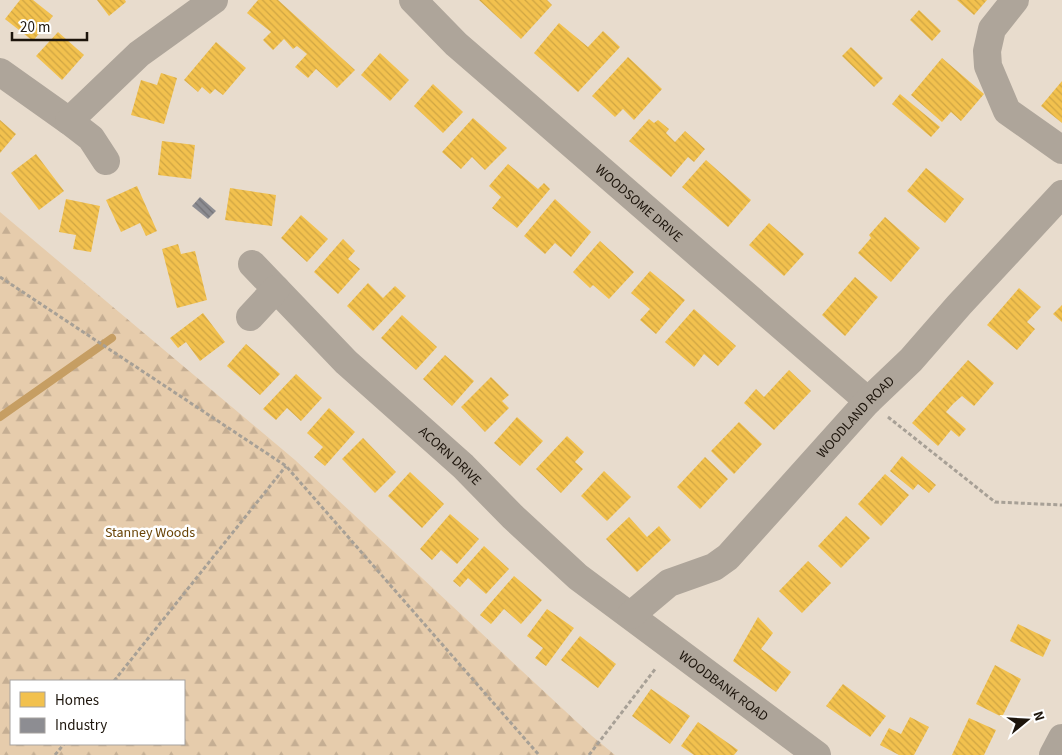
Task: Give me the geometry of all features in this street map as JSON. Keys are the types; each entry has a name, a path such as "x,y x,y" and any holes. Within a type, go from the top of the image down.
{"street":[{"path":"69,121 139,54 214,0"},
{"name":"WOODSOME DRIVE","path":"413,0 456,44 868,402"},
{"path":"1015,0 992,29 987,51 988,66 1006,111 1062,150"},
{"path":"0,72 92,138 106,161"},
{"name":"WOODLAND ROAD","path":"631,615 669,583 714,567 728,556 868,402 911,360 959,304 1062,194"},
{"name":"ACORN DRIVE","path":"252,264 346,362 463,466 513,517 578,577 631,615"},
{"path":"250,317 276,288"},
{"name":"WOODBANK ROAD","path":"631,615 671,648 818,755"},
{"path":"1053,755 1062,738"}],"path":[{"path":"0,277 286,466 539,755"},
{"path":"868,402 996,502 1062,505"},
{"path":"115,680 286,466"},
{"path":"590,755 671,648"},
{"path":"55,755 63,745"}],"green space":[{"name":"Stanney Woods","path":"0,212 295,460 592,736 615,755 0,755"}],"building: Homes":[{"path":"20,0 33,0 53,16 33,41 5,19"},
{"path":"97,0 125,0 126,2 109,16"},
{"path":"258,0 278,0 355,70 337,88 316,69 308,78 295,67 307,54 297,46 293,49 284,39 273,50 263,40 271,32 247,13"},
{"path":"479,0 547,0 552,5 521,39"},
{"path":"957,0 987,0 974,15"},
{"path":"919,10 941,31 932,41 910,20"},
{"path":"559,23 588,47 603,31 620,47 578,92 534,53"},
{"path":"58,32 84,55 62,80 36,56"},
{"path":"216,42 246,68 223,95 215,89 210,94 202,87 198,92 184,80"},
{"path":"851,47 883,78 874,87 842,56"},
{"path":"380,53 409,80 390,101 361,75"},
{"path":"628,57 662,89 634,120 623,109 615,117 592,96"},
{"path":"942,58 984,94 961,121 951,112 942,122 911,95"},
{"path":"161,73 177,78 164,124 131,115 141,80 157,85"},
{"path":"1062,81 1062,123 1041,106"},
{"path":"433,84 463,112 443,133 414,106"},
{"path":"900,94 940,127 931,137 892,104"},
{"path":"473,118 507,148 485,170 472,157 461,169 442,152"},
{"path":"649,119 654,123 658,120 669,129 666,133 675,142 685,131 705,149 694,162 688,157 671,177 629,141"},
{"path":"0,120 16,134 0,153"},
{"path":"162,141 195,145 191,179 158,175"},
{"path":"36,154 64,191 39,210 11,173"},
{"path":"706,160 751,200 728,227 682,187"},
{"path":"508,164 538,189 544,183 550,189 517,228 492,208 501,197 489,186"},
{"path":"926,168 964,199 945,223 907,191"},
{"path":"137,186 157,231 146,236 140,223 121,232 106,200"},
{"path":"230,188 276,195 272,226 225,220"},
{"path":"66,199 100,206 91,252 73,249 76,235 59,232"},
{"path":"555,199 591,232 571,257 555,243 545,254 524,236"},
{"path":"301,215 328,239 307,262 281,238"},
{"path":"885,217 920,248 891,282 858,253 871,238 869,235"},
{"path":"769,223 804,254 784,276 749,245"},
{"path":"343,239 355,251 348,259 360,269 338,294 314,272"},
{"path":"600,241 634,272 609,299 593,285 590,288 573,272"},
{"path":"178,244 181,254 195,251 207,300 177,308 162,249"},
{"path":"650,271 685,300 656,334 640,320 650,309 631,293"},
{"path":"855,277 878,297 845,336 822,315"},
{"path":"368,283 383,298 395,286 406,296 373,331 347,306"},
{"path":"1019,288 1041,307 1027,322 1035,329 1017,350 987,325"},
{"path":"1062,305 1062,322 1053,314"},
{"path":"694,309 736,346 718,366 704,354 694,367 665,342"},
{"path":"203,313 225,342 200,361 186,342 178,348 170,338"},
{"path":"402,315 437,347 416,370 381,338"},
{"path":"246,344 280,374 260,395 227,366"},
{"path":"445,355 474,381 452,406 423,379"},
{"path":"968,360 994,383 974,406 962,396 953,404 946,412 966,429 959,437 951,430 938,446 912,423"},
{"path":"789,370 811,391 774,430 744,403 756,389 764,397"},
{"path":"296,374 322,398 301,421 287,408 276,420 263,409"},
{"path":"491,377 509,395 502,401 509,408 485,432 461,407"},
{"path":"329,408 355,432 325,466 314,457 323,447 307,433"},
{"path":"517,417 543,441 520,466 494,443"},
{"path":"739,422 762,444 734,474 711,451"},
{"path":"567,436 584,452 575,462 583,469 561,493 536,469"},
{"path":"363,438 396,472 375,493 342,459"},
{"path":"902,456 936,485 929,493 918,484 913,490 890,471"},
{"path":"705,457 728,479 700,509 677,487"},
{"path":"604,471 631,497 607,521 581,496"},
{"path":"410,472 444,504 422,528 388,496"},
{"path":"885,474 909,495 881,526 858,504"},
{"path":"450,514 479,539 457,564 441,550 432,560 420,549"},
{"path":"846,516 870,538 841,568 818,546"},
{"path":"629,517 647,537 659,526 671,540 637,572 606,539"},
{"path":"484,546 509,569 486,594 468,578 460,587 453,581"},
{"path":"808,561 831,583 802,613 779,591"},
{"path":"514,576 542,600 521,624 504,609 491,624 480,615"},
{"path":"547,609 574,628 546,666 535,658 543,648 527,636"},
{"path":"758,617 773,633 761,649 791,672 776,692 733,661"},
{"path":"1018,624 1051,640 1043,657 1010,641"},
{"path":"580,636 616,664 598,688 561,660"},
{"path":"995,665 1021,679 1002,717 976,704"},
{"path":"843,684 886,716 870,737 826,706"},
{"path":"651,689 690,716 670,744 632,716"},
{"path":"910,717 929,727 914,755 899,755 880,745 889,728 901,734"},
{"path":"969,718 996,730 984,755 952,755"},
{"path":"698,722 738,750 734,755 694,755 681,746"}],"building: Industry":[{"path":"200,197 216,211 208,219 192,206"}],"waterway":[{"path":"0,417 112,338"}]}
